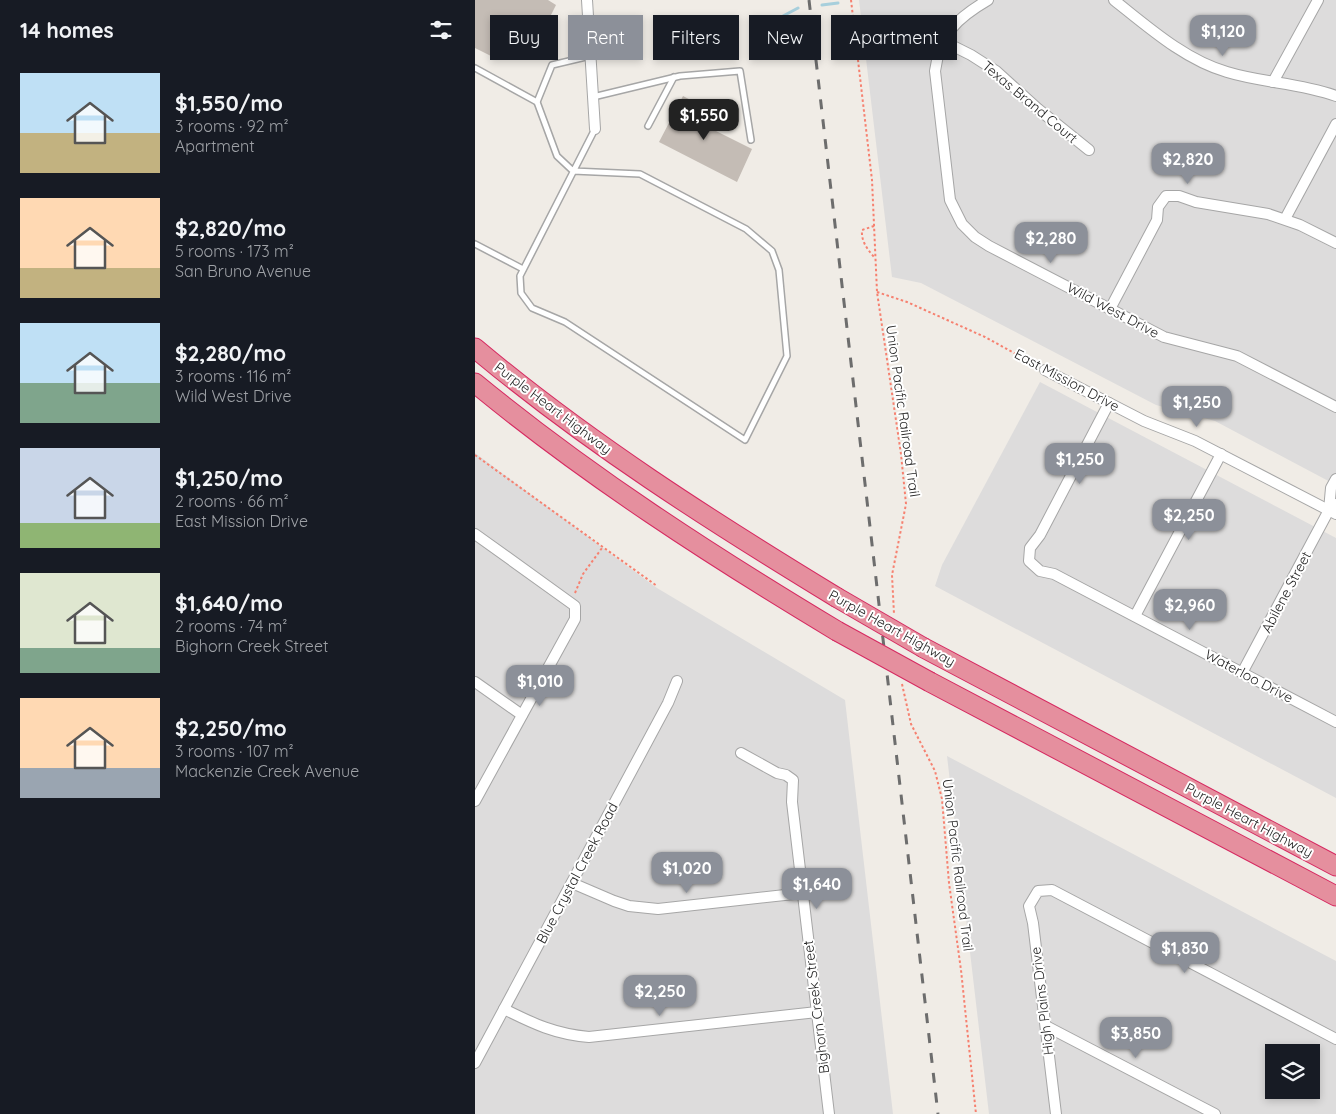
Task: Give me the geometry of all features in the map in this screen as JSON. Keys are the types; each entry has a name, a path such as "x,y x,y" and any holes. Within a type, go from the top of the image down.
{"highway":[{"name":"Purple Heart Highway","path":"475,348 509,376 609,450 721,528 836,598 924,648 1336,866"},
{"name":"Purple Heart Highway","path":"475,383 539,433 645,509 763,586 837,631 1336,896"}],"street":[{"path":"587,0 588,15"},
{"name":"Wild West Drive","path":"957,22 965,14 987,0"},
{"path":"1114,0 1180,49 1209,65 1241,76 1304,87 1336,96"},
{"path":"1273,82 1317,0"},
{"name":"Texas Brand Court","path":"957,48 996,71 1038,109 1089,150"},
{"path":"590,60 595,129"},
{"name":"Wild West Drive","path":"936,60 935,83 950,200 956,214 968,231 989,246 1165,337 1189,345 1222,351 1245,360 1336,407"},
{"path":"1285,219 1336,124"},
{"path":"1110,309 1157,220 1158,207 1166,196 1179,196 1196,202 1251,210 1285,219 1336,243"},
{"name":"East Mission Drive","path":"1045,370 1144,421 1195,441 1334,510"},
{"name":"Waterloo Drive","path":"1109,403 1039,535 1030,548 1029,561 1040,571 1054,574 1336,722"},
{"path":"1135,616 1221,454"},
{"name":"Abilene Street","path":"1242,673 1334,510 1331,488 1336,479"},
{"path":"475,534 575,606 575,619 475,801"},
{"name":"Blue Crystal Creek Road","path":"475,1063 572,883 677,681"},
{"path":"475,682 521,715"},
{"name":"Bighorn Creek Street","path":"741,753 793,780 792,802 829,1114"},
{"path":"572,883 629,906 658,909 803,893"},
{"name":"High Plains Drive","path":"1056,1114 1033,923 1029,906 1038,891 1052,890 1336,1039"},
{"path":"504,1009 560,1034 589,1037 817,1012"},
{"path":"1046,1026 1215,1114"}],"lane":[{"path":"537,102 552,66 575,60"},
{"path":"475,68 537,102 557,156 573,171 640,174 746,229 772,251 779,270 787,356 745,440 565,322 532,308 521,293 520,276 573,171 595,129"},
{"path":"593,97 674,77 740,71 751,140"},
{"path":"649,126 674,77"},
{"path":"475,244 523,270"}],"path":[{"name":"Union Pacific Railroad Trail","path":"851,0 872,180 877,292 901,454 906,504 892,575 895,618"},
{"path":"873,226 862,230 861,236 875,259"},
{"name":"East Mission Drive","path":"877,292 907,302 985,337 1045,370"},
{"path":"475,455 657,586"},
{"path":"575,606 575,593 578,584 602,548"},
{"name":"Union Pacific Railroad Trail","path":"902,682 911,724 935,771 942,798 949,883 961,970 976,1114"}],"shaded area":[{"path":"859,0 1336,0 1336,485 1215,421 1156,405 921,283 892,277 866,60 957,60 957,15 861,15"},
{"path":"1040,382 1336,538 1336,798 935,586 942,565"},
{"path":"475,453 657,588 845,700 893,1114 475,1114"},
{"path":"947,756 1336,961 1336,1114 989,1114"}],"building":[{"path":"475,0 548,0 556,5 551,15 490,15 490,56 475,48"},
{"path":"683,96 708,109 706,113 717,118 712,129 752,149 737,182 659,142"}],"waterway":[{"path":"822,5 838,3"},
{"path":"785,15 798,8"}],"railway":[{"path":"809,0 938,1114"}]}
